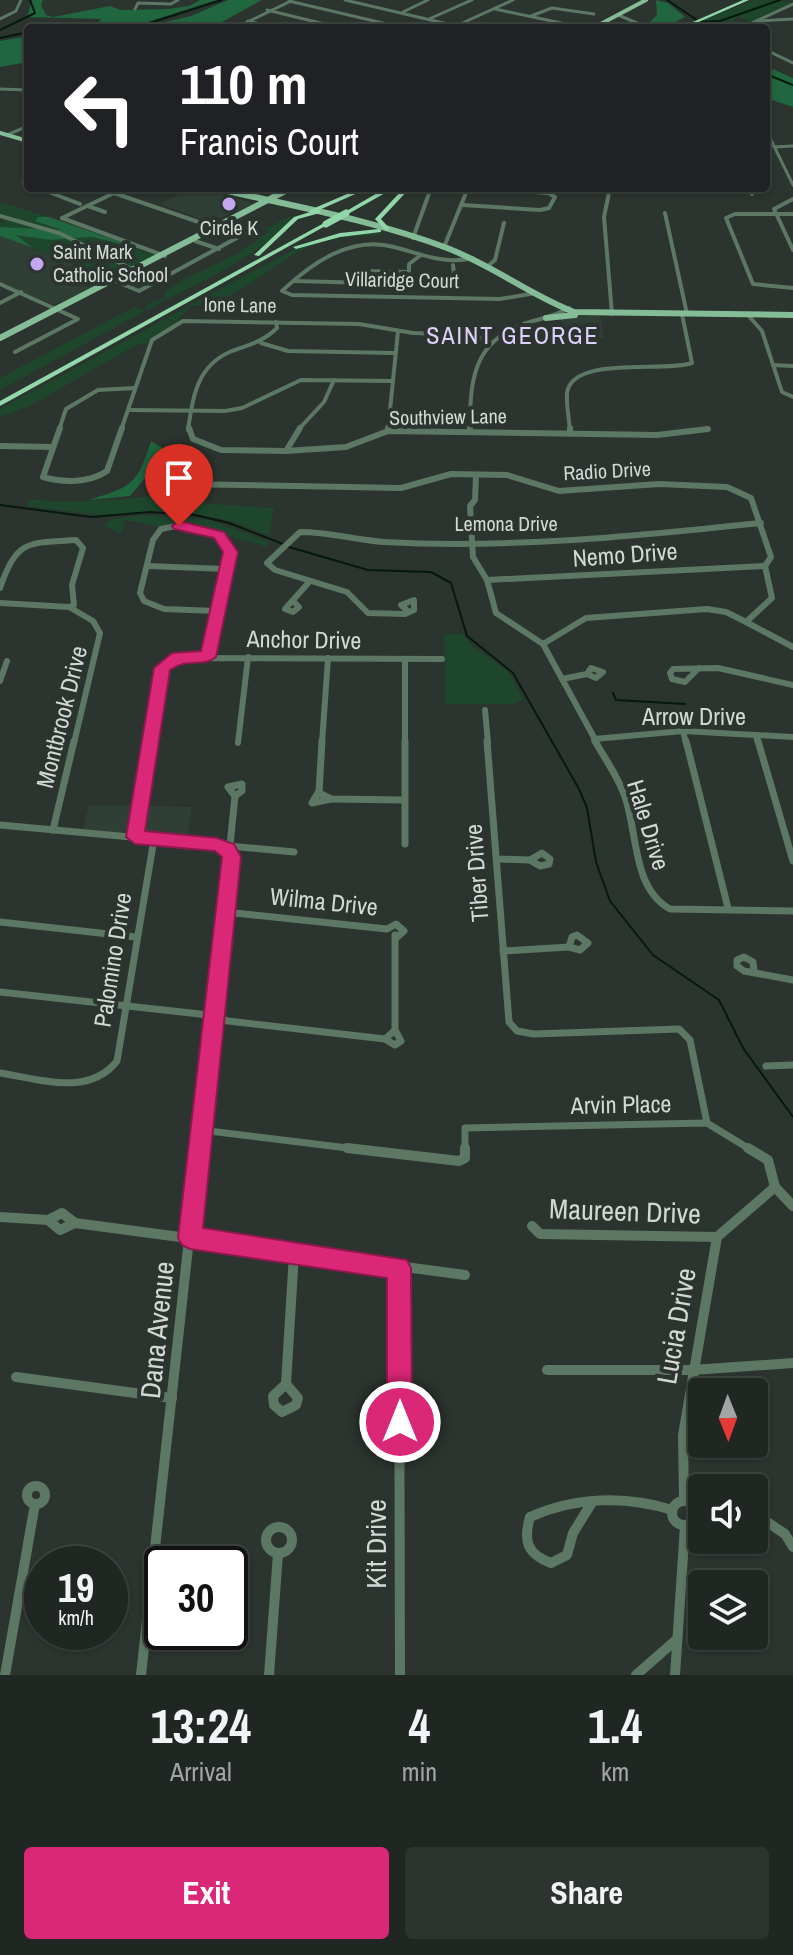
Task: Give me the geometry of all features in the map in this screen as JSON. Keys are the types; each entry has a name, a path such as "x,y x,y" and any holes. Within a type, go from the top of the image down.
{"highway":[{"path":"685,24 735,0"},
{"path":"702,14 747,0"},
{"path":"258,259 296,218 356,192"},
{"path":"0,404 372,192"},
{"path":"0,395 384,192"},
{"path":"258,259 362,227 378,219 403,192"},
{"path":"296,218 291,207 324,204"},
{"path":"378,219 383,230"},
{"path":"362,227 383,230"}],"main road":[{"path":"601,24 646,0"},
{"path":"0,133 24,140"},
{"path":"230,192 444,247 489,265 536,293 584,314"},
{"path":"0,338 166,256 285,192"},
{"path":"269,202 292,192"},
{"path":"283,197 291,207"},
{"path":"536,293 557,310 611,313"},
{"path":"546,318 611,313 793,315"}],"street":[{"path":"0,19 16,11 21,0"},
{"path":"135,9 140,2 171,4 178,0"},
{"path":"345,0 445,24"},
{"path":"366,5 378,0"},
{"path":"401,13 428,0"},
{"path":"429,19 472,0"},
{"path":"461,24 513,0"},
{"path":"242,24 292,1 387,24"},
{"path":"750,24 793,4"},
{"path":"531,16 548,8 594,14"},
{"path":"495,9 567,24"},
{"path":"267,10 325,24"},
{"path":"618,15 639,24"},
{"path":"756,21 793,19"},
{"path":"248,21 260,24"},
{"path":"770,52 793,63"},
{"path":"0,89 24,90"},
{"path":"0,140 24,128"},
{"path":"771,140 793,185"},
{"path":"774,147 793,146"},
{"path":"48,192 80,204"},
{"path":"413,238 430,192"},
{"path":"444,247 467,192"},
{"path":"463,205 545,210 555,197 534,192"},
{"path":"609,192 604,217 611,313"},
{"path":"649,192 650,197"},
{"path":"166,256 62,218 114,193 218,229"},
{"path":"793,199 774,209 790,237 793,250"},
{"path":"88,206 105,212"},
{"path":"570,433 567,390 582,375 605,368 678,369 692,363 665,213"},
{"path":"793,214 727,216 753,284 793,288"},
{"path":"0,216 59,233 136,271"},
{"path":"489,265 495,260 504,223"},
{"path":"115,281 139,291 244,234"},
{"path":"195,241 219,249"},
{"path":"292,281 345,249 379,243 453,265 473,258"},
{"path":"363,284 364,271 409,272 409,264 421,255"},
{"path":"292,281 455,284 453,265"},
{"name":"Villaridge Court","path":"292,281 282,291 284,293 500,299 536,293"},
{"path":"0,284 76,319 15,352"},
{"path":"386,296 387,284"},
{"path":"0,303 21,292"},
{"path":"470,431 472,373 476,359 491,342 557,310"},
{"path":"748,315 761,329 773,365 789,396"},
{"name":"Ione Lane","path":"52,447 41,473 53,481 103,475 152,340 183,321 359,324 398,331 468,334 491,342"},
{"path":"191,411 205,370 217,359 261,343 277,328 276,322"},
{"path":"388,431 398,331"},
{"path":"261,343 288,351 394,353"},
{"path":"773,365 793,366"},
{"path":"129,410 242,408 301,380 393,381"},
{"path":"286,451 291,437 330,399 334,380"},
{"path":"0,446 52,447 66,409 71,405 98,390 135,388"},
{"name":"Southview Lane","path":"191,411 188,432 193,439 221,450 286,451 346,447 388,431 657,435 708,429"},
{"name":"Radio Drive","path":"175,487 181,484 401,488 451,474 507,475 571,491 641,484 727,487 751,498 771,557 771,562 765,566 772,598 746,622"},
{"name":"Hale Drive","path":"476,475 475,500 470,506 473,557 487,580 496,613 543,644 625,796 638,858 657,902 670,909 793,911"},
{"name":"Lemona Drive","path":"310,581 268,567 275,553 300,532 333,532 382,542 593,540 761,523"},
{"path":"208,657 230,547 219,535 179,526 161,529 153,540 140,593 144,601 164,609 216,611"},
{"path":"0,588 11,553 18,546 76,540 83,548 72,585 74,605 2,604"},
{"path":"148,566 226,569"},
{"name":"Nemo Drive","path":"487,580 765,566"},
{"path":"293,601 310,581 347,592 368,613 409,612"},
{"name":"Montbrook Drive","path":"53,830 100,633 93,621 69,607"},
{"path":"543,644 586,618 716,610 793,647"},
{"name":"Anchor Drive","path":"135,837 151,749 151,719 166,662 177,656 442,659"},
{"path":"238,743 248,657"},
{"path":"328,658 324,795 403,800"},
{"path":"405,659 405,844"},
{"path":"0,681 7,661"},
{"path":"699,668 685,682 672,679 670,673 673,669 691,666 793,685"},
{"path":"562,679 587,674"},
{"name":"Tiber Drive","path":"485,710 507,1014 517,1031 534,1034 672,1027 685,1032 690,1040 707,1123"},
{"path":"683,731 728,908"},
{"name":"Arrow Drive","path":"594,739 683,731 793,737"},
{"path":"756,735 793,861"},
{"name":"Dana Avenue","path":"141,1675 231,857 227,849 235,796"},
{"path":"0,825 217,844 227,849 294,852"},
{"name":"Palomino Drive","path":"0,1073 77,1082 98,1081 111,1072 117,1061 154,839"},
{"path":"497,859 530,860"},
{"name":"Wilma Drive","path":"213,1017 385,1039 399,1044 400,1036 395,1030 397,937 387,929 225,912"},
{"path":"0,922 136,937"},
{"path":"503,951 569,947"},
{"path":"754,971 770,978 793,980"},
{"path":"0,992 213,1017"},
{"path":"766,1066 793,1065"},
{"name":"Arvin Place","path":"201,1130 459,1161 465,1158 465,1128 707,1123 768,1160 775,1187"},
{"path":"717,1237 775,1187 793,1206"},
{"path":"0,1217 48,1220 62,1213 75,1223 465,1275"},
{"path":"48,1220 60,1230 75,1223"},
{"name":"Maureen Drive","path":"532,1226 540,1234 717,1237"},
{"name":"Lucia Drive","path":"684,1500 683,1435 717,1237"},
{"path":"286,1384 294,1254"},
{"name":"Kit Drive","path":"399,1268 400,1675"},
{"path":"547,1370 692,1370 793,1363"},
{"path":"16,1377 172,1398"},
{"path":"591,1504 573,1533 567,1555 551,1563 527,1550 524,1536 530,1517 542,1511 591,1504 631,1500 672,1510"},
{"path":"685,1526 677,1522 672,1510 676,1502 684,1500 688,1503"},
{"path":"5,1675 35,1504"},
{"path":"768,1522 785,1534 793,1547"},
{"path":"675,1675 685,1526"},
{"path":"269,1675 278,1554"},
{"path":"636,1675 676,1640"}],"shaded area":[{"path":"183,192 216,192 256,204 209,222 160,204"},
{"name":"Saint Mark Catholic School","path":"0,236 114,279 54,305 0,282"},
{"path":"600,315 604,338 578,341 558,318"},
{"path":"89,805 137,806 132,827 119,833 83,830"},
{"path":"144,806 192,807 187,838 143,833"}],"green space":[{"path":"32,0 43,0 41,5 46,15 53,17 110,6 121,10 168,9 189,6 200,0 216,0 141,24 97,24 101,19 27,17"},
{"path":"228,0 262,0 218,24 156,24 191,16"},
{"path":"656,0 668,3 685,17 671,24 648,24 657,15"},
{"path":"755,0 793,2 751,22 738,16 733,21 735,24 705,24 699,21"},
{"path":"24,37 24,63 0,67 0,41"},
{"path":"770,68 793,78 793,107 770,99"},
{"path":"0,202 49,217 38,217 62,230 0,227 0,222 5,224 0,215"},
{"path":"294,215 283,229 248,255 144,309 149,303 165,298 165,291 185,280 180,281 238,253 270,231 264,229"},
{"path":"38,217 49,217 144,250 92,237 51,240 16,235 33,248 0,236 0,227 62,230 35,221"},
{"path":"373,232 386,234 343,238 327,241"},
{"path":"14,235 51,240 92,237 157,255 114,279 33,248"},
{"path":"318,243 223,299 190,306 177,322 166,318 295,249"},
{"path":"134,307 145,311 0,390 0,378"},
{"path":"165,319 176,323 148,343 138,344 30,406 0,417 0,409"},
{"path":"151,441 186,462 155,466 130,496 89,500 131,482 142,467"},
{"path":"184,486 181,502 274,508 269,536 231,521 196,514 152,511 106,516 28,506 28,499 85,501 131,498"},
{"path":"144,515 209,520 268,541 267,547 187,524 159,527 125,520 121,534 103,526 112,519"},
{"path":"444,634 463,634 471,645 508,671 524,700 512,704 445,704"}],"waterway":[{"path":"0,30 35,13 30,0"},
{"path":"147,24 222,0"},
{"path":"667,0 700,22"},
{"path":"700,22 720,21 780,0"},
{"path":"0,38 24,33"},
{"path":"770,76 793,85"},
{"path":"0,505 91,517 150,512 195,515 229,523 283,544"},
{"path":"289,547 368,570 431,572 451,583 467,636 513,673 579,789 587,808 596,862 610,901 653,955 719,1000 743,1048 793,1117"},
{"path":"613,693 616,700 685,704"}],"place":[{"name":"Circle K","path":"229,204"},
{"name":"Saint Mark Catholic School","path":"37,264"}],"district":[{"name":"SAINT GEORGE","path":"513,336"}],"route":[{"path":"179,526 219,535 230,547 208,657 177,656 162,668 151,719 151,749 135,837 222,845 230,851 231,857 190,1238 399,1268 400,1422"}]}
